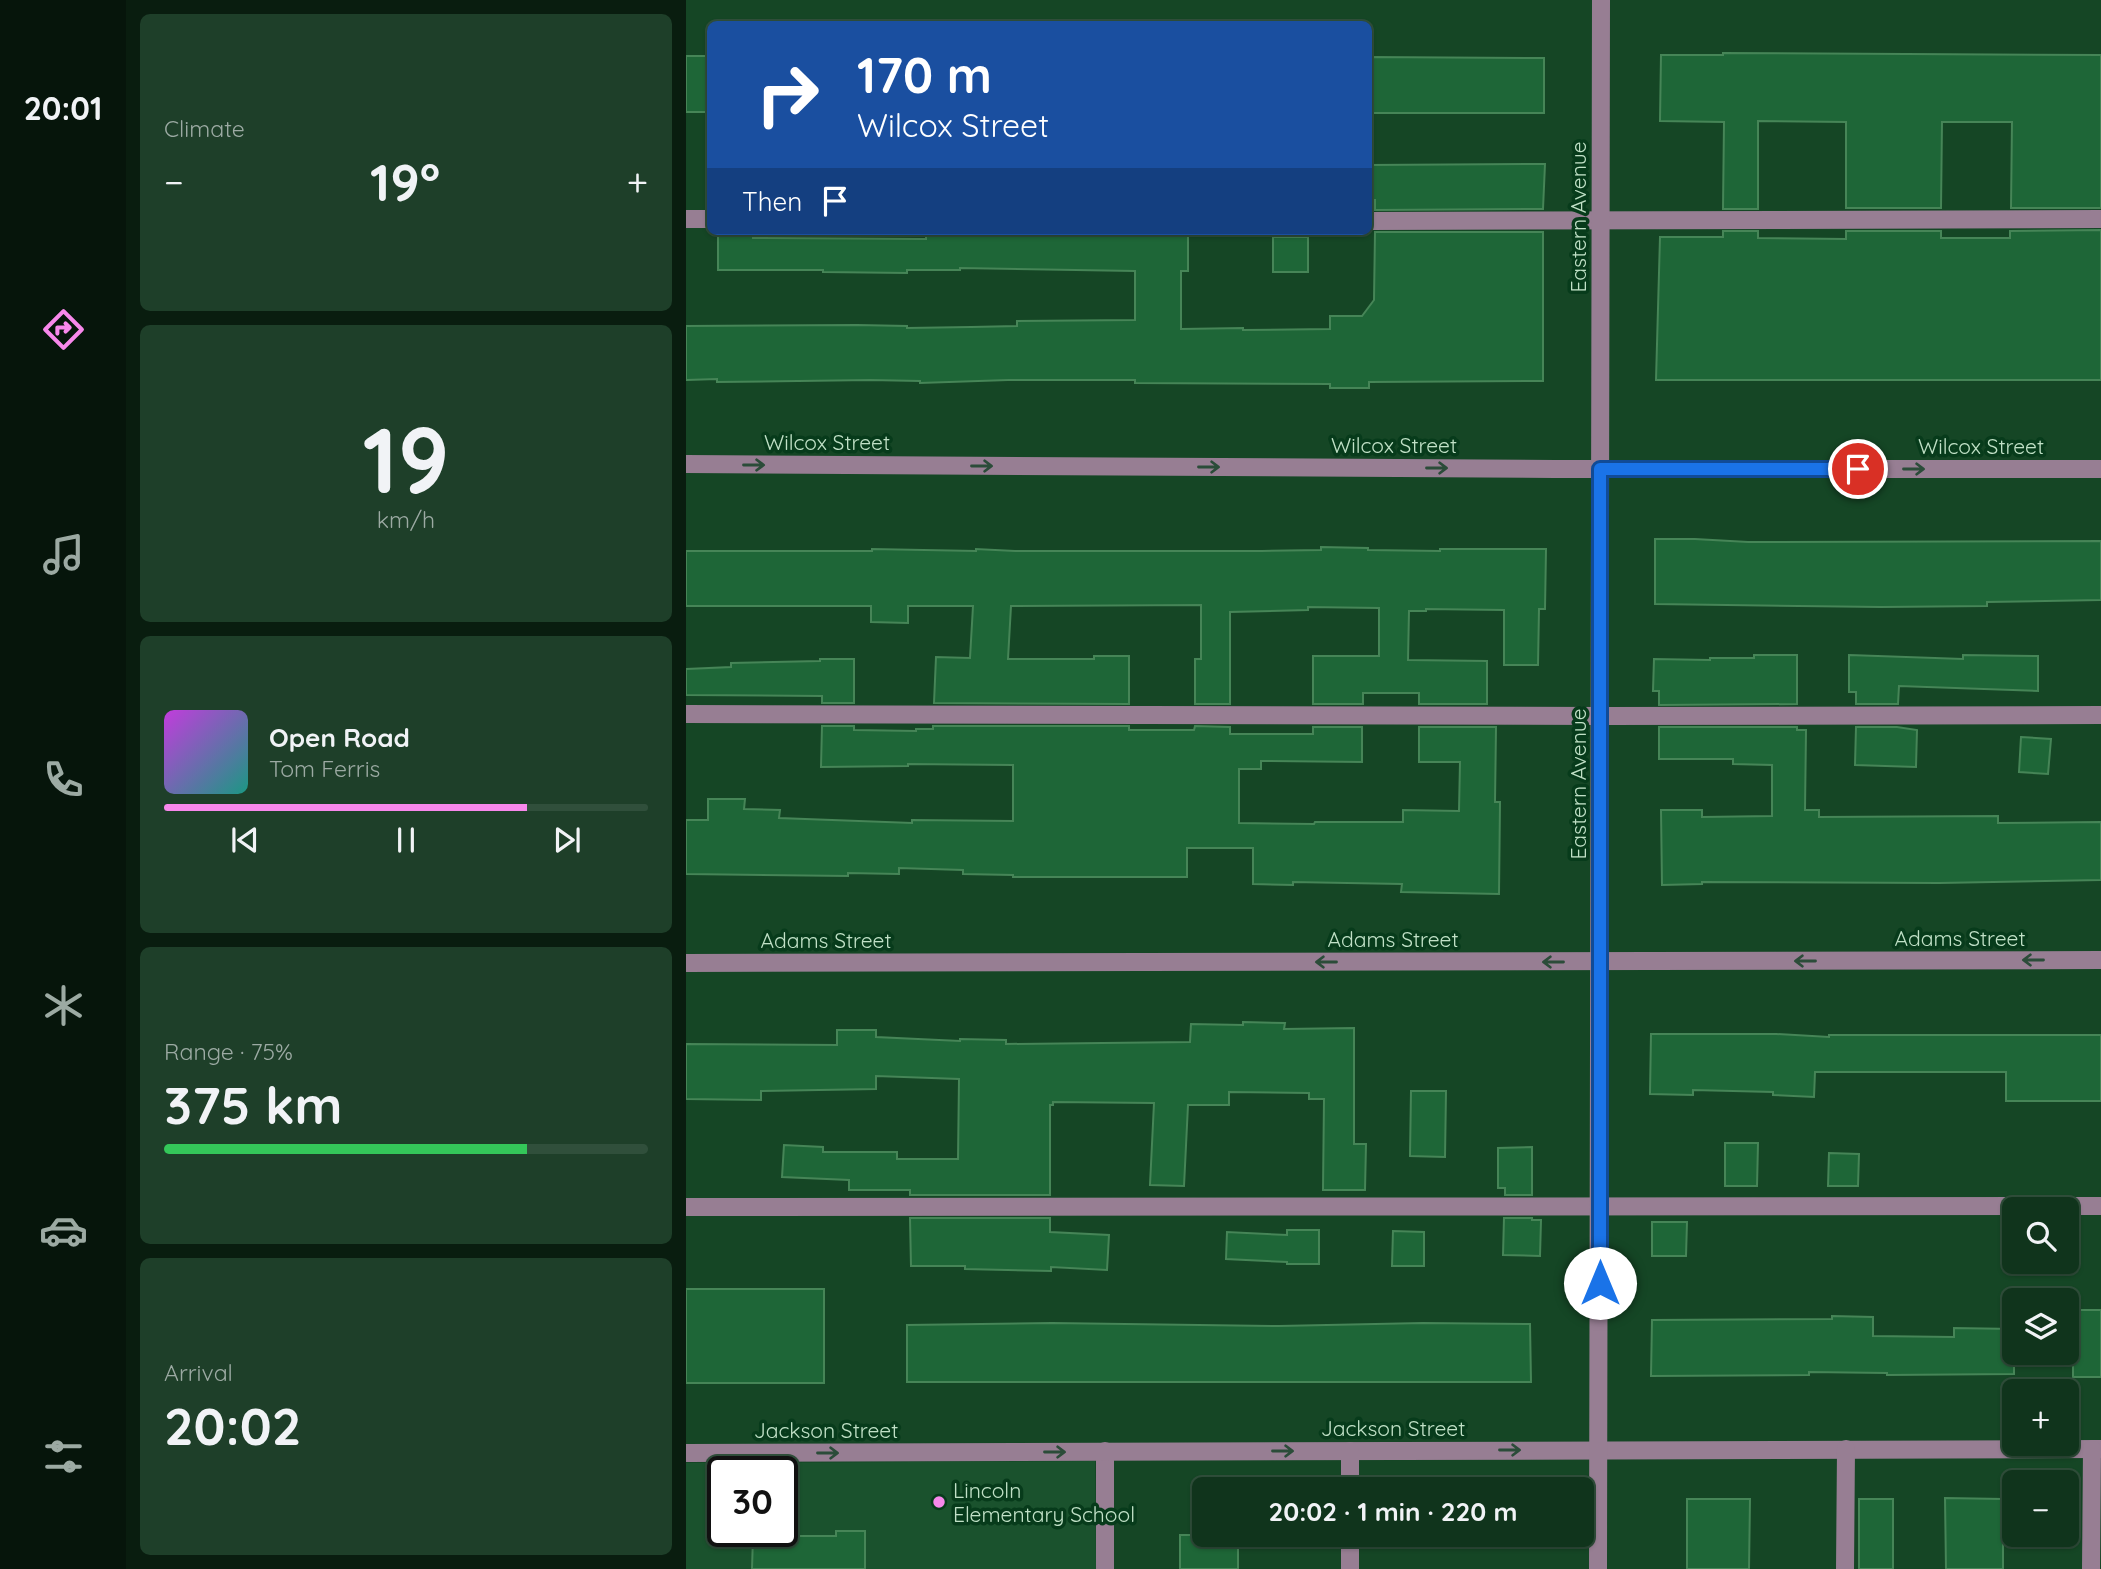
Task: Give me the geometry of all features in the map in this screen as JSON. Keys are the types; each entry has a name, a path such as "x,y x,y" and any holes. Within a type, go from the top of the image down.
{"street":[{"name":"Eastern Avenue","path":"1598,1569 1601,0"},
{"path":"686,219 707,219"},
{"path":"1372,221 2101,219"},
{"name":"Wilcox Street","path":"686,464 2101,469"},
{"path":"686,714 2101,715"},
{"name":"Adams Street","path":"686,962 2101,960"},
{"path":"686,1207 2101,1206"},
{"path":"1845,1569 1846,1449"},
{"path":"2091,1569 2096,1449"},
{"name":"Jackson Street","path":"686,1453 2096,1449"},
{"path":"1105,1451 1105,1569"},
{"path":"1350,1451 1350,1477"},
{"path":"1350,1547 1350,1569"}],"shaded area":[{"name":"Lincoln Elementary School","path":"1095,1461 1096,1569 686,1569 686,1463 707,1463 707,1547 798,1547 798,1462"}],"building":[{"path":"1661,55 2101,55 2101,208 2011,208 2012,122 1942,122 1941,208 1846,208 1846,122 1758,121 1758,209 1723,209 1724,122 1660,121"},
{"path":"686,56 707,56 707,112 686,112"},
{"path":"1372,57 1544,58 1544,113 1372,113"},
{"path":"1545,164 1543,209 1375,210 1375,200 1372,200 1372,165"},
{"path":"2101,230 2101,380 1656,380 1660,237 1723,237 1723,231 1758,231 1758,238 1846,239 1846,231 1941,231 1941,238 2010,238 2010,231"},
{"path":"1375,232 1543,232 1543,381 1369,382 1369,388 1330,388 1330,384 1135,383 1135,380 920,383 870,380 686,380 686,326 857,325 907,328 1017,326 1017,321 1135,320 1135,271 960,268 907,270 907,273 718,270 718,235 753,235 753,238 926,239 926,235 1188,236 1188,271 1181,271 1181,329 1330,329 1330,316 1362,316 1374,300"},
{"path":"1273,237 1308,237 1308,272 1273,272"},
{"path":"1655,539 1748,542 2101,541 2101,600 1987,602 1987,606 1881,607 1655,604"},
{"path":"1321,547 1440,551 1546,549 1545,609 1539,609 1538,665 1504,665 1504,610 1409,611 1408,660 1487,661 1487,704 1419,704 1419,693 1363,693 1363,704 1313,704 1313,656 1379,656 1379,608 1308,607 1308,610 1230,612 1230,704 1195,704 1195,659 1201,659 1201,605 1011,606 1008,659 1094,659 1094,656 1129,656 1129,704 934,703 936,657 970,658 973,606 908,606 908,623 871,622 871,606 686,606 686,551 1262,551 1321,550"},
{"path":"1754,655 1797,655 1797,704 1659,705 1659,691 1653,691 1654,659 1710,660 1754,658"},
{"path":"1849,655 1963,659 1963,655 2038,656 2038,691 1899,686 1898,704 1856,704 1856,692 1849,692"},
{"path":"854,659 854,703 822,703 822,696 686,695 686,669 731,667 731,663"},
{"path":"822,726 854,726 854,730 916,731 933,729 933,726 1129,726 1129,730 1194,730 1195,726 1230,727 1230,734 1313,734 1313,727 1362,727 1362,762 1261,761 1261,769 1239,769 1239,823 1314,824 1403,822 1403,810 1459,811 1460,762 1419,762 1419,727 1496,727 1495,802 1500,802 1499,894 1401,892 1402,884 1253,884 1253,848 1187,848 1187,877 1013,877 963,874 963,870 899,868 899,874 848,873 848,876 686,874 686,820 708,820 708,799 745,799 744,809 780,810 779,818 912,823 912,820 1013,821 1013,765 821,767"},
{"path":"1659,727 1797,727 1797,730 1806,730 1805,810 1819,810 1819,817 1998,816 1998,823 2101,822 2101,880 1939,883 1702,882 1662,885 1661,810 1702,810 1702,817 1772,816 1772,765 1733,764 1733,759 1659,759"},
{"path":"1856,727 1917,730 1916,767 1855,765"},
{"path":"2021,737 2051,739 2048,774 2019,772"},
{"path":"1243,1022 1285,1023 1284,1029 1354,1028 1354,1144 1366,1144 1365,1190 1323,1190 1324,1099 1309,1099 1309,1093 1229,1092 1229,1105 1188,1105 1184,1186 1150,1185 1154,1103 1053,1102 1053,1105 1050,1105 1050,1195 910,1195 910,1190 849,1190 849,1180 782,1177 784,1145 823,1147 823,1152 897,1152 897,1159 958,1159 959,1079 876,1076 876,1089 761,1091 761,1100 686,1099 686,1044 837,1045 837,1030 876,1030 876,1037 1006,1040 1006,1044 1190,1042 1191,1024 1243,1025"},
{"path":"1651,1034 1776,1034 1829,1037 2101,1035 2101,1101 2006,1101 2006,1072 1815,1072 1814,1097 1773,1095 1773,1092 1693,1090 1693,1095 1650,1094"},
{"path":"1411,1091 1446,1091 1445,1157 1410,1156"},
{"path":"1725,1143 1758,1143 1757,1186 1725,1186"},
{"path":"1532,1147 1532,1195 1505,1195 1505,1188 1498,1188 1498,1148"},
{"path":"1829,1153 1859,1154 1858,1186 1828,1186"},
{"path":"910,1218 1050,1218 1050,1232 1109,1235 1107,1270 1051,1267 1051,1271 911,1266"},
{"path":"1504,1218 1541,1220 1540,1256 1503,1255"},
{"path":"1652,1222 1687,1222 1686,1256 1652,1256"},
{"path":"1287,1230 1319,1230 1319,1264 1226,1259 1227,1232 1287,1235"},
{"path":"1393,1231 1424,1232 1424,1266 1392,1266"},
{"path":"686,1289 824,1289 824,1383 686,1383"},
{"path":"2079,1310 2101,1310 2101,1377 2073,1377 2073,1365 2079,1365"},
{"path":"1832,1316 1873,1317 1873,1336 1954,1337 1954,1328 2002,1329 2002,1365 2014,1365 2014,1374 1887,1375 1809,1372 1809,1375 1651,1376 1652,1320 1832,1319"},
{"path":"1052,1323 1279,1326 1530,1324 1531,1382 907,1382 907,1325"},
{"path":"1945,1498 2002,1499 2003,1569 1946,1569"},
{"path":"1687,1499 1750,1499 1749,1569 1687,1569"},
{"path":"1859,1499 1893,1499 1893,1569 1859,1569"},
{"path":"836,1531 865,1531 865,1569 752,1569 753,1547 798,1547 798,1536 836,1536"},
{"path":"1180,1535 1192,1535 1192,1547 1238,1547 1238,1569 1180,1569"}],"place":[{"name":"Lincoln Elementary School","path":"939,1502"}],"route":[{"path":"1600,1283 1600,469 1858,469"}]}
